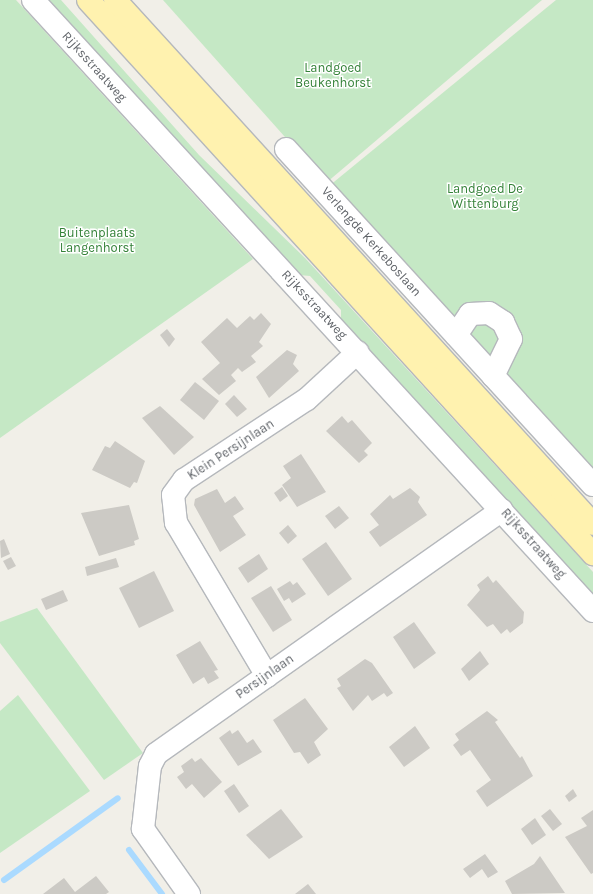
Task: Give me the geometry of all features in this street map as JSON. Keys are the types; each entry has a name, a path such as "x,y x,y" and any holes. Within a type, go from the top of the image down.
{"main road":[{"path":"88,0 593,554"},
{"path":"114,0 593,524"}],"street":[{"name":"Rijksstraatweg","path":"33,0 358,352 593,611"},
{"name":"Verlengde Kerkeboslaan","path":"286,149 593,485"},
{"path":"456,335 470,314 488,313 503,322 511,339 493,376"},
{"name":"Klein Persijnlaan","path":"267,676 176,523 173,495 184,480 307,399 358,352"},
{"name":"Persijnlaan","path":"190,894 143,829 150,766 156,754 502,510"}],"green space":[{"name":"Buitenplaats Langenhorst","path":"0,0 16,0 253,259 0,438"},
{"path":"43,0 61,0 199,155 305,258 593,572 593,597 341,321 341,310 310,276 299,275"},
{"name":"Landgoed Beukenhorst","path":"163,0 542,0 326,183"},
{"name":"Landgoed De Wittenburg","path":"556,0 593,0 593,477 329,186"},
{"path":"37,608 143,753 104,780 0,643 0,622"},
{"path":"18,695 90,791 0,853 0,711"}],"building":[{"path":"261,313 271,324 259,342 263,346 251,356 256,362 242,372 238,368 231,375 236,381 219,395 202,379 220,363 201,342 227,318 237,328 250,316 254,320"},
{"path":"167,329 175,339 169,347 160,335"},
{"path":"287,350 297,355 293,364 299,371 269,398 256,377"},
{"path":"195,382 219,401 204,420 180,400"},
{"path":"234,395 247,409 237,417 225,404"},
{"path":"160,406 194,437 174,455 142,418"},
{"path":"342,416 348,423 352,420 372,443 364,451 368,455 359,463 326,431"},
{"path":"115,441 145,461 137,483 134,482 130,488 92,470 105,446 110,448"},
{"path":"301,454 326,492 297,507 282,485 291,478 283,466"},
{"path":"282,487 288,496 280,502 274,493"},
{"path":"410,488 420,497 418,502 427,515 380,547 369,532 379,525 370,514 390,495 393,499"},
{"path":"217,489 225,503 235,496 244,509 233,516 246,535 220,552 194,505 195,499"},
{"path":"129,505 139,539 134,541 135,545 99,556 81,513"},
{"path":"339,506 349,518 335,529 325,516"},
{"path":"288,525 297,536 288,544 279,533"},
{"path":"4,539 10,554 1,558 0,541"},
{"path":"326,542 352,579 328,596 302,559"},
{"path":"259,554 268,569 248,583 238,568"},
{"path":"11,557 16,566 8,570 3,561"},
{"path":"116,558 119,567 87,576 85,567"},
{"path":"154,571 174,611 139,628 119,588"},
{"path":"488,576 493,583 496,580 524,612 523,623 510,633 507,629 501,634 493,624 487,627 467,605 480,590 477,585"},
{"path":"290,581 293,585 297,582 306,594 292,603 289,598 284,601 277,589"},
{"path":"271,586 292,620 273,632 251,598"},
{"path":"63,590 68,601 46,610 41,599"},
{"path":"414,622 436,653 414,669 393,637"},
{"path":"200,641 218,670 214,671 219,678 208,684 204,677 193,684 176,655"},
{"path":"480,651 489,664 469,681 461,669"},
{"path":"365,659 372,663 393,693 387,697 384,693 372,701 368,695 353,711 337,688 341,686 337,679"},
{"path":"305,698 328,729 314,742 321,755 308,764 300,752 294,753 273,720"},
{"path":"487,711 498,720 495,722 520,758 522,756 533,776 487,807 476,791 491,780 470,750 461,756 453,745 459,740 455,734"},
{"path":"415,726 430,748 404,767 389,747"},
{"path":"230,730 232,734 238,730 247,743 253,739 262,752 238,766 219,738"},
{"path":"192,758 195,762 201,758 222,782 204,798 192,784 186,789 177,777 184,772 181,766"},
{"path":"234,784 249,806 239,813 224,791"},
{"path":"573,789 577,796 569,802 565,796"},
{"path":"281,809 303,837 269,859 246,835"},
{"path":"550,809 562,824 553,831 541,816"},
{"path":"593,810 593,873 591,874 565,837 587,826 581,818"},
{"path":"535,818 546,835 532,845 521,829"},
{"path":"485,854 498,872 488,878 482,869 470,878 463,869"},
{"path":"540,856 565,893 512,894 505,881 534,864"},
{"path":"96,876 109,892 106,894 43,894 64,878 75,892"},
{"path":"308,884 316,894 295,894"}],"waterway":[{"path":"4,880 118,798"},
{"path":"129,850 162,894"}]}
